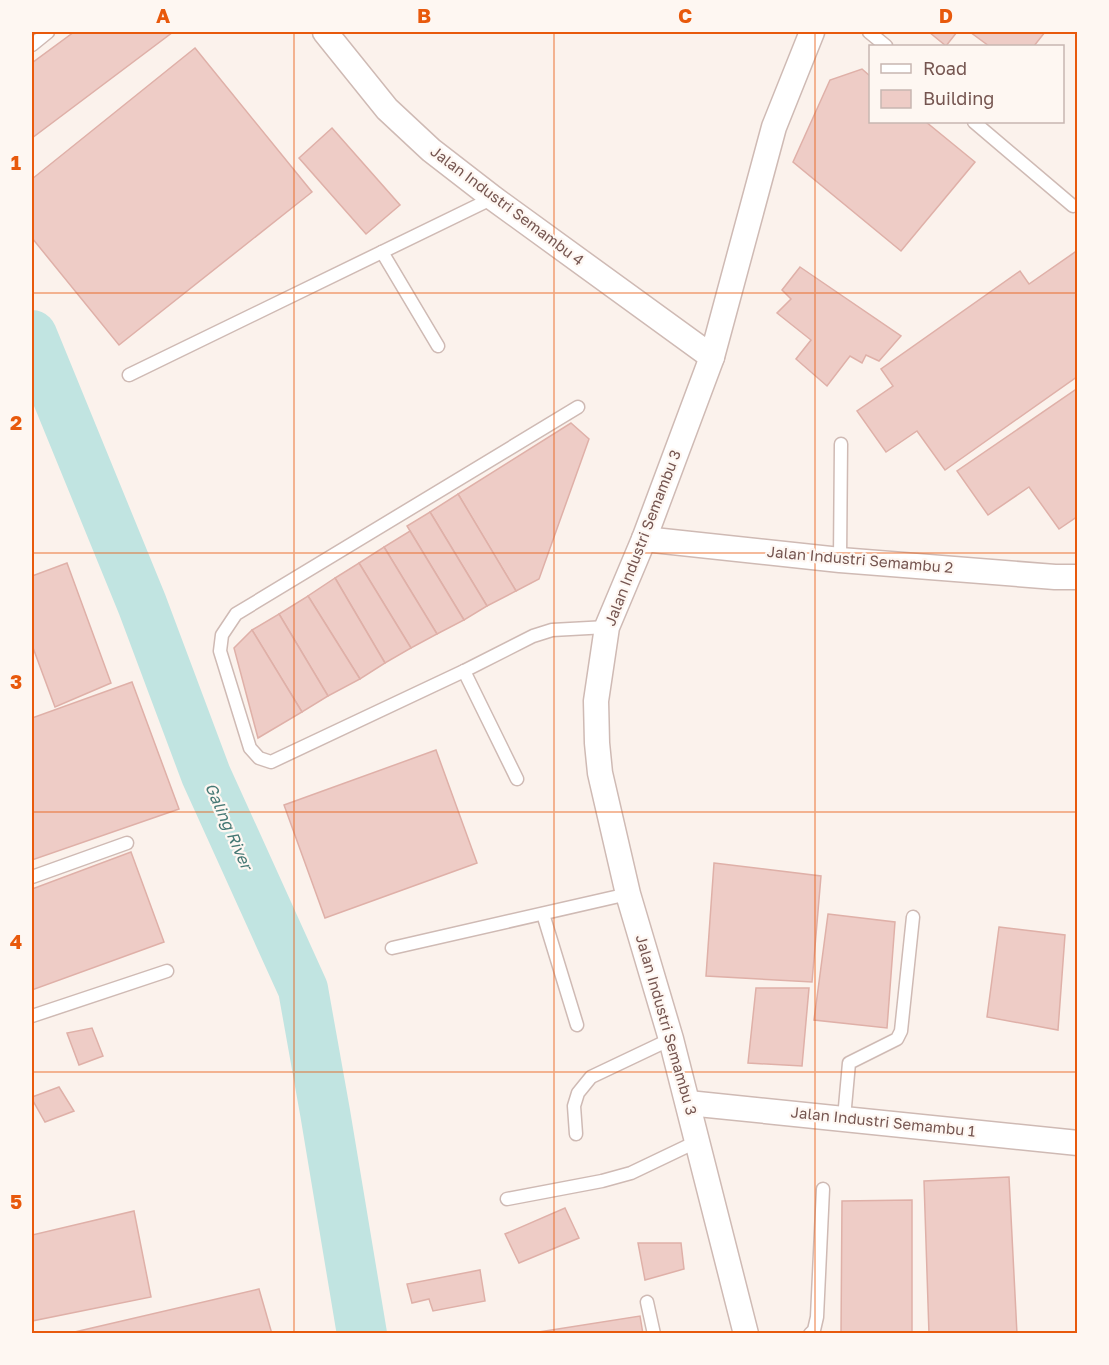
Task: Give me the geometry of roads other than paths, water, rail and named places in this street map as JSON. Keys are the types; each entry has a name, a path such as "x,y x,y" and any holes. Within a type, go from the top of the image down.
{"street":[{"name":"Jalan Industri Semambu 4","path":"325,32 387,109 431,150 493,198 712,357"},
{"name":"Jalan Industri Semambu 3","path":"746,1334 688,1102 628,894 600,773 596,701 607,627 644,539 712,357 774,127 812,32"},
{"name":"Jalan Industri Semambu 2","path":"644,539 840,560 1077,577"},
{"name":"Jalan Industri Semambu 1","path":"688,1102 1077,1143"}],"lane":[{"path":"32,45 48,32"},
{"path":"868,32 885,45"},
{"path":"975,123 1073,206"},
{"path":"129,375 493,198"},
{"path":"382,252 438,346"},
{"path":"578,407 236,614 222,635 220,651 250,748 258,758 271,762 533,636 552,630 607,627"},
{"path":"840,560 841,444"},
{"path":"464,671 517,779"},
{"path":"32,877 127,843"},
{"path":"392,948 628,894"},
{"path":"543,914 577,1024"},
{"path":"844,1118 849,1063 897,1039 901,1031 913,917"},
{"path":"32,1016 167,971"},
{"path":"576,1134 574,1106 578,1094 591,1077 671,1039"},
{"path":"507,1199 602,1181 631,1173 698,1141"},
{"path":"810,1334 814,1330 817,1317 823,1189"},
{"path":"647,1302 654,1334"}],"waterway":[{"name":"Galing River","path":"32,335 142,604 206,775 303,989 362,1334"}]}
